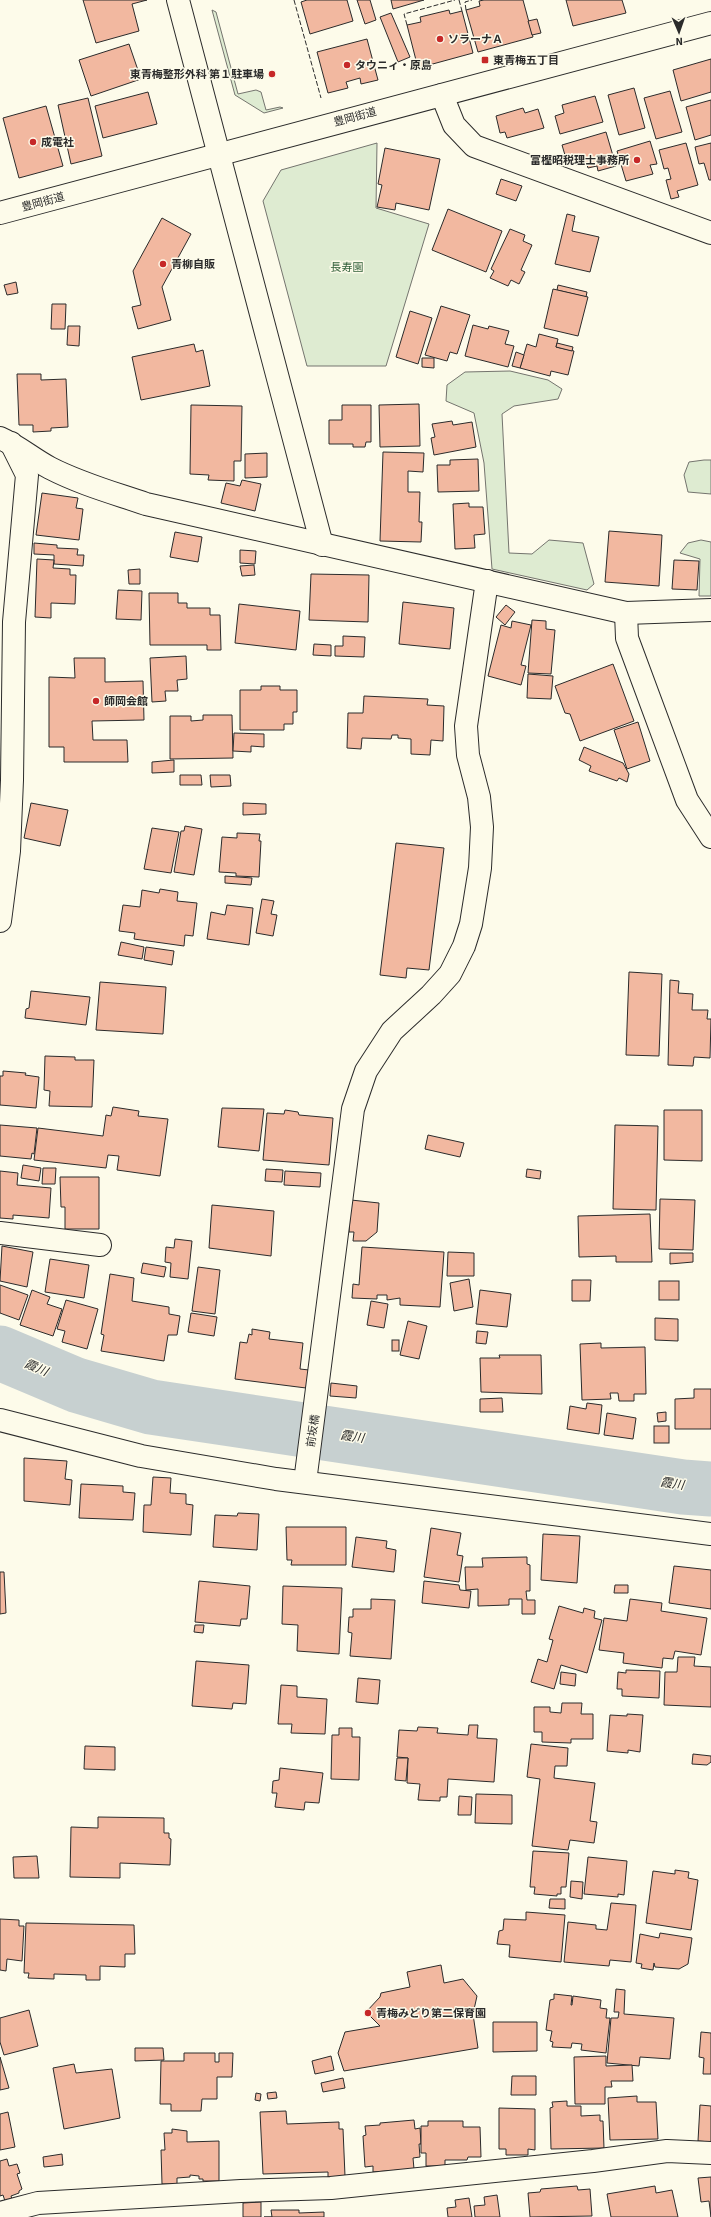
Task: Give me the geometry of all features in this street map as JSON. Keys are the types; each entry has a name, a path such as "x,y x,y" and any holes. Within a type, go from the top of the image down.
{"street":[{"path":"178,0 322,544"},
{"name":"豊岡街道","path":"0,213 711,23"},
{"path":"442,95 454,125 474,146 711,233"},
{"path":"4,437 50,468 86,484 146,504 626,613 711,610"},
{"path":"0,921 9,851 12,780 14,622 27,475 4,437"},
{"name":"前坂橋","path":"305,1482 316,1406 340,1200 356,1103 366,1071 392,1031 431,995 450,974 464,946 471,924 480,868 482,827 479,797 468,754 466,726 487,581"},
{"path":"626,613 626,638 687,800 711,837"},
{"path":"0,1233 100,1245"},
{"path":"0,1420 141,1456 276,1479 711,1534"},
{"path":"0,2213 38,2203 241,2190 344,2187 593,2161 667,2151 711,2153"}],"green space":[{"path":"212,10 216,12 238,94 256,90 261,92 266,110 280,107 283,108 264,113 235,95"},
{"name":"長寿園","path":"377,143 376,208 429,224 386,366 307,366 263,201 281,170"},
{"path":"510,371 548,380 562,389 558,399 514,406 502,414 509,553 532,554 549,540 583,543 594,584 587,590 492,569 484,463 474,413 446,401 447,385 465,372"},
{"path":"711,460 711,494 688,492 684,475 689,462"},
{"path":"701,540 711,542 711,596 699,596 700,559 680,553 688,543"}],"building":[{"path":"83,0 147,0 132,4 139,31 96,43"},
{"path":"307,0 347,0 353,21 310,34 301,2"},
{"path":"357,0 370,0 376,20 365,24"},
{"path":"391,0 424,0 393,9"},
{"path":"523,0 533,37 478,52 466,10 480,6 479,1"},
{"path":"566,0 622,0 626,13 573,26"},
{"name":"ソラーナＡ","path":"449,10 450,14 462,11 473,53 418,68 407,25 421,22 420,17"},
{"path":"391,13 410,57 398,62 380,17"},
{"path":"537,19 541,33 532,35 528,21"},
{"name":"タウニィ・原島","path":"367,39 378,80 361,84 360,78 346,82 348,88 328,93 317,52"},
{"path":"129,44 141,79 91,96 79,60"},
{"path":"711,59 711,92 681,101 673,70"},
{"path":"634,88 645,128 619,135 608,95"},
{"path":"670,91 682,132 656,139 644,98"},
{"path":"148,92 157,124 103,138 95,106"},
{"path":"595,96 603,122 560,134 555,116 564,113 562,105"},
{"path":"88,98 102,156 71,164 58,105"},
{"path":"711,100 711,135 695,140 686,107"},
{"name":"成電社","path":"46,106 63,166 19,178 3,118"},
{"path":"523,108 525,113 538,109 544,128 507,138 505,132 500,133 496,116"},
{"path":"606,132 616,166 598,171 597,166 588,168 586,162 576,165 574,159 567,162 562,145"},
{"path":"650,141 657,164 650,165 653,174 626,181 617,151"},
{"path":"686,143 698,185 677,191 679,197 671,199 666,180 671,179 668,168 664,169 659,150"},
{"path":"711,143 711,180 709,180 704,163 699,164 695,147"},
{"path":"385,148 440,159 429,210 396,203 395,210 377,207 382,185 378,184"},
{"path":"501,179 522,186 516,201 496,194"},
{"path":"448,209 502,231 486,272 432,250"},
{"path":"567,214 575,216 572,231 599,237 590,272 555,264"},
{"path":"162,218 191,234 162,287 171,320 138,329 132,307 141,305 133,271"},
{"path":"510,229 525,235 523,241 532,245 521,270 525,272 519,284 511,280 508,286 490,278 494,271 491,269"},
{"path":"16,282 18,293 7,295 4,285"},
{"path":"558,285 587,292 586,297 557,290"},
{"path":"553,289 588,297 578,336 544,328"},
{"path":"52,304 66,304 65,329 51,329"},
{"path":"441,306 470,315 457,354 450,352 447,361 425,355"},
{"path":"410,311 432,318 418,364 396,357"},
{"path":"473,325 488,329 489,326 509,331 505,344 514,346 508,367 465,356"},
{"path":"68,326 80,326 79,346 67,345"},
{"path":"539,334 558,339 556,347 574,351 568,375 551,371 550,376 520,368 527,344 536,347"},
{"path":"557,343 573,347 572,351 556,347"},
{"path":"194,344 196,352 203,350 210,386 141,400 132,357"},
{"path":"516,352 524,355 520,368 512,366"},
{"path":"422,358 434,358 434,368 422,367"},
{"path":"17,374 41,374 41,380 66,379 68,427 51,428 51,431 33,432 33,425 19,425"},
{"path":"419,404 420,446 380,447 379,405"},
{"path":"191,405 242,406 241,461 234,461 234,481 208,480 209,475 190,474"},
{"path":"342,405 371,405 371,442 366,442 365,447 353,447 353,444 329,444 329,420 342,420"},
{"path":"452,421 453,425 472,422 476,447 434,455 431,438 435,437 432,424"},
{"path":"383,452 424,453 423,472 408,471 408,492 420,492 419,522 422,522 421,542 380,541"},
{"path":"267,453 267,477 245,478 245,454"},
{"path":"478,459 479,491 438,492 437,465 450,465 450,460"},
{"path":"242,480 261,484 255,511 221,503 226,483 240,486"},
{"path":"42,493 78,498 76,508 83,509 79,540 36,535"},
{"path":"469,503 469,507 483,507 485,534 474,535 475,548 455,549 453,504"},
{"path":"609,531 662,535 659,586 605,582"},
{"path":"175,532 202,537 198,562 170,557"},
{"path":"34,543 57,545 57,548 78,549 77,555 84,555 83,566 54,564 54,555 34,554"},
{"path":"240,550 256,551 255,564 240,563"},
{"path":"37,559 54,560 53,568 70,569 70,575 76,575 75,604 51,603 51,618 35,617"},
{"path":"674,560 699,561 697,590 672,589"},
{"path":"254,565 255,575 242,576 240,566"},
{"path":"140,569 140,584 129,584 128,570"},
{"path":"311,574 369,575 368,622 309,620"},
{"path":"118,590 142,591 141,620 116,619"},
{"path":"149,593 178,593 178,603 187,603 187,608 210,608 210,615 220,615 221,650 207,650 207,645 150,645"},
{"path":"403,602 454,608 450,649 399,644"},
{"path":"239,604 300,611 296,650 235,643"},
{"path":"506,605 515,612 505,625 496,617"},
{"path":"532,620 546,621 546,629 555,630 551,674 528,673"},
{"path":"512,621 531,625 521,665 526,666 521,685 488,676 501,625 511,628"},
{"path":"343,636 365,637 364,657 335,656 335,646 343,646"},
{"path":"314,644 331,645 331,656 313,655"},
{"path":"186,656 187,679 177,680 178,691 165,691 166,701 152,702 150,658"},
{"name":"師岡会館","path":"74,658 105,658 105,682 143,681 144,720 92,721 93,740 127,740 128,762 64,762 64,747 49,747 49,677 75,678"},
{"path":"613,664 634,721 580,741 570,714 565,713 555,686"},
{"path":"528,674 553,676 551,699 527,698"},
{"path":"261,686 280,686 280,690 297,690 297,712 293,712 293,724 284,724 284,730 240,730 240,690 261,690"},
{"path":"364,696 428,699 427,705 444,706 443,741 431,740 430,755 411,754 411,739 398,738 398,735 392,735 391,739 362,738 361,749 347,748 348,713 363,713"},
{"path":"203,715 232,715 233,758 170,759 170,716 191,716 191,721 203,720"},
{"path":"638,722 650,761 627,769 614,730"},
{"path":"234,733 264,734 264,747 251,746 251,752 233,751"},
{"path":"584,747 623,763 629,774 627,782 619,778 617,781 589,771 591,766 579,760"},
{"path":"174,760 174,772 152,773 152,762"},
{"path":"180,775 201,775 202,785 180,785"},
{"path":"210,775 230,775 231,786 211,787"},
{"path":"31,803 68,810 60,846 24,838"},
{"path":"243,803 266,804 266,814 243,815"},
{"path":"185,826 202,829 194,875 174,872 181,831 184,831"},
{"path":"152,828 179,832 171,873 144,869"},
{"path":"237,833 260,834 259,877 236,876 236,873 219,872 222,837 237,838"},
{"path":"396,843 444,848 429,970 407,968 406,978 380,975"},
{"path":"225,876 252,878 251,885 225,883"},
{"path":"160,889 178,892 177,901 197,903 193,936 185,935 184,946 134,939 135,933 119,931 123,905 140,907 142,890 159,893"},
{"path":"262,899 274,901 271,914 277,915 273,936 256,933"},
{"path":"227,905 253,908 249,945 207,939 211,912 225,915"},
{"path":"121,942 144,947 142,959 118,955"},
{"path":"146,947 174,951 172,965 144,960"},
{"path":"629,972 662,974 659,1056 626,1055"},
{"path":"670,980 679,981 678,993 693,994 692,1010 708,1010 707,1019 711,1019 710,1058 694,1057 693,1066 668,1065"},
{"path":"100,982 166,987 163,1034 96,1030"},
{"path":"31,991 90,997 86,1025 25,1018 26,1009 29,1008"},
{"path":"45,1056 75,1057 75,1060 94,1060 92,1107 49,1106 50,1091 44,1090"},
{"path":"3,1071 26,1073 25,1075 39,1077 36,1108 0,1105 0,1076 3,1076"},
{"path":"113,1107 139,1111 138,1116 168,1119 160,1176 117,1170 119,1156 108,1155 106,1168 34,1160 38,1128 103,1136 106,1115 111,1116"},
{"path":"222,1108 264,1109 259,1151 218,1147"},
{"path":"285,1110 298,1112 299,1115 333,1118 329,1165 263,1160 267,1113 284,1114"},
{"path":"664,1110 702,1110 702,1161 664,1160"},
{"path":"0,1125 37,1128 34,1154 32,1153 31,1159 0,1156"},
{"path":"615,1125 658,1126 656,1210 613,1209"},
{"path":"428,1135 464,1143 460,1157 425,1149"},
{"path":"23,1165 41,1168 39,1181 21,1178"},
{"path":"43,1168 56,1168 55,1184 42,1184"},
{"path":"266,1169 283,1170 282,1182 265,1181"},
{"path":"527,1169 541,1171 540,1179 526,1177"},
{"path":"0,1171 18,1173 17,1185 51,1188 49,1218 13,1215 13,1219 0,1218"},
{"path":"285,1171 321,1173 320,1187 284,1185"},
{"path":"60,1177 99,1177 99,1229 65,1229 65,1207 61,1207"},
{"path":"660,1199 695,1200 693,1250 659,1249"},
{"path":"351,1200 379,1203 377,1232 366,1241 353,1241 354,1232 349,1232"},
{"path":"212,1205 274,1211 271,1256 209,1248"},
{"path":"650,1214 652,1262 616,1262 616,1256 579,1257 578,1216"},
{"path":"175,1239 192,1241 188,1279 170,1277 171,1263 165,1262 166,1247 174,1248"},
{"path":"2,1246 33,1252 27,1287 0,1281"},
{"path":"362,1247 444,1252 440,1307 400,1305 400,1298 387,1300 387,1295 377,1295 377,1299 352,1298 353,1284 359,1285"},
{"path":"448,1252 474,1253 474,1276 447,1276"},
{"path":"670,1253 693,1253 693,1262 670,1264"},
{"path":"50,1259 89,1265 84,1298 45,1292"},
{"path":"143,1263 166,1267 164,1277 141,1273"},
{"path":"198,1267 220,1270 215,1314 192,1311"},
{"path":"110,1274 134,1278 132,1301 169,1307 169,1314 180,1316 177,1335 168,1335 164,1361 101,1351 104,1335 101,1334"},
{"path":"469,1279 473,1307 454,1311 450,1283"},
{"path":"572,1280 591,1280 590,1301 572,1301"},
{"path":"659,1281 679,1281 679,1300 659,1300"},
{"path":"0,1285 28,1295 19,1320 0,1313"},
{"path":"32,1290 50,1297 47,1304 62,1309 53,1336 20,1325"},
{"path":"480,1290 511,1294 507,1327 476,1324"},
{"path":"66,1300 98,1309 87,1349 62,1342 65,1331 57,1329"},
{"path":"371,1301 388,1304 384,1328 367,1325"},
{"path":"191,1313 217,1317 214,1336 188,1332"},
{"path":"655,1318 678,1319 678,1341 655,1340"},
{"path":"408,1321 427,1326 419,1359 400,1355"},
{"path":"252,1329 270,1332 269,1339 303,1343 300,1369 309,1370 306,1388 235,1379 240,1342 247,1343 249,1334 252,1335"},
{"path":"477,1331 488,1332 486,1344 476,1343"},
{"path":"392,1340 399,1340 399,1351 392,1351"},
{"path":"601,1343 601,1348 645,1347 646,1394 634,1394 634,1401 619,1401 618,1393 610,1393 611,1399 582,1400 580,1344"},
{"path":"499,1355 541,1355 542,1394 481,1392 480,1358 500,1358"},
{"path":"331,1383 357,1386 356,1398 330,1396"},
{"path":"694,1389 711,1389 711,1429 675,1429 675,1399 694,1398"},
{"path":"502,1398 503,1412 480,1412 480,1399"},
{"path":"587,1403 602,1405 599,1434 567,1429 570,1406 586,1409"},
{"path":"666,1412 666,1421 658,1422 657,1413"},
{"path":"607,1413 636,1418 633,1439 604,1435"},
{"path":"654,1426 669,1426 669,1443 654,1443"},
{"path":"24,1458 67,1461 65,1479 72,1480 70,1505 24,1501"},
{"path":"153,1477 171,1478 170,1493 186,1494 186,1504 193,1505 191,1535 143,1532 144,1505 151,1505"},
{"path":"81,1484 123,1486 123,1492 135,1493 133,1520 79,1518"},
{"path":"238,1513 259,1514 257,1550 213,1547 215,1515 237,1516"},
{"path":"286,1527 346,1527 346,1565 291,1565 292,1560 287,1560"},
{"path":"431,1528 461,1533 457,1555 463,1556 459,1582 424,1577"},
{"path":"543,1534 580,1536 577,1583 541,1580"},
{"path":"356,1537 387,1541 386,1548 396,1550 394,1572 352,1567"},
{"path":"527,1557 527,1564 530,1565 530,1591 526,1591 527,1600 535,1600 535,1614 522,1614 522,1599 509,1599 509,1605 478,1606 478,1589 466,1590 465,1567 483,1567 482,1558"},
{"path":"674,1566 711,1570 711,1609 669,1603"},
{"path":"0,1572 4,1572 6,1613 0,1614"},
{"path":"199,1581 250,1586 247,1619 241,1619 240,1626 195,1622"},
{"path":"424,1581 459,1585 460,1590 471,1591 469,1608 422,1603"},
{"path":"615,1585 628,1585 628,1593 614,1593"},
{"path":"283,1586 342,1588 339,1654 297,1651 298,1625 282,1624"},
{"path":"371,1599 395,1600 391,1659 350,1656 352,1633 348,1632 349,1617 353,1617 353,1609 371,1609"},
{"path":"630,1599 662,1603 661,1611 707,1618 701,1655 675,1651 673,1659 663,1658 662,1668 623,1663 624,1653 599,1650 604,1618 627,1621"},
{"path":"559,1606 583,1613 584,1608 595,1611 594,1618 602,1620 587,1673 561,1665 554,1689 531,1682 538,1659 547,1662 553,1640 549,1639"},
{"path":"195,1625 204,1625 203,1633 194,1632"},
{"path":"678,1657 695,1657 694,1666 711,1667 711,1707 664,1705 665,1672 677,1672"},
{"path":"196,1661 249,1665 246,1704 233,1703 232,1709 192,1706"},
{"path":"626,1670 660,1671 659,1698 622,1696 622,1689 617,1689 618,1672 626,1673"},
{"path":"561,1672 576,1674 575,1686 560,1684"},
{"path":"358,1678 380,1680 378,1704 356,1702"},
{"path":"281,1685 297,1686 297,1697 327,1699 325,1734 291,1733 292,1724 278,1724"},
{"path":"562,1703 582,1703 581,1714 593,1714 593,1739 571,1739 571,1743 542,1742 542,1732 534,1732 534,1707 550,1707 550,1712 561,1713"},
{"path":"627,1714 643,1715 640,1752 628,1750 628,1753 607,1751 610,1715 627,1716"},
{"path":"469,1725 478,1725 477,1738 497,1739 494,1782 448,1779 447,1797 440,1797 440,1801 418,1800 420,1784 407,1783 408,1758 397,1757 399,1730 417,1731 418,1727 438,1728 437,1733 468,1735"},
{"path":"339,1728 352,1728 352,1737 360,1737 359,1780 331,1779 332,1735 339,1735"},
{"path":"531,1744 568,1748 567,1766 555,1766 554,1778 595,1783 590,1821 597,1822 594,1843 570,1840 568,1850 532,1846 540,1779 527,1777"},
{"path":"85,1746 115,1747 115,1770 84,1769"},
{"path":"693,1754 711,1756 711,1762 707,1765 692,1764"},
{"path":"397,1758 408,1758 406,1781 395,1780"},
{"path":"280,1768 323,1773 319,1803 305,1802 304,1810 275,1807 277,1793 272,1793 273,1781 279,1780"},
{"path":"476,1794 512,1795 512,1824 475,1823"},
{"path":"459,1796 472,1797 471,1815 458,1815"},
{"path":"98,1817 164,1818 164,1833 169,1833 169,1838 171,1839 170,1865 120,1863 120,1878 70,1877 71,1827 98,1828"},
{"path":"533,1851 569,1853 566,1887 561,1887 561,1894 557,1894 557,1896 534,1894 535,1887 530,1887"},
{"path":"37,1856 39,1878 14,1878 13,1857"},
{"path":"588,1857 627,1861 624,1895 618,1894 618,1897 584,1894"},
{"path":"675,1870 689,1872 688,1878 698,1880 691,1930 646,1923 653,1871 675,1874"},
{"path":"571,1881 583,1882 582,1899 570,1897"},
{"path":"550,1899 565,1899 565,1909 549,1908"},
{"path":"611,1903 636,1905 631,1962 610,1960 609,1966 564,1962 568,1922 596,1925 596,1929 607,1930"},
{"path":"526,1912 565,1915 561,1962 509,1957 510,1945 497,1944 499,1931 503,1930 504,1919 526,1920"},
{"path":"0,1919 19,1920 19,1926 24,1926 22,1961 7,1959 6,1971 0,1970"},
{"path":"26,1923 134,1925 135,1954 125,1954 125,1967 100,1966 100,1980 86,1980 86,1975 54,1974 54,1979 28,1978 29,1973 24,1973"},
{"path":"660,1933 692,1938 688,1964 679,1969 655,1967 654,1963 653,1970 641,1968 642,1964 636,1963 640,1934 659,1938"},
{"path":"441,1965 444,1983 463,1979 477,1996 473,2014 478,2048 344,2071 338,2053 345,2032 380,2026 366,2012 380,1997 381,1993 410,1987 407,1972"},
{"path":"616,1989 625,1990 624,2014 674,2018 670,2059 640,2057 639,2066 607,2063 611,2018 618,2018 619,2012 614,2012"},
{"path":"554,1994 572,1996 571,2005 573,1996 601,2000 600,2008 607,2009 606,2018 610,2018 606,2053 581,2050 582,2044 572,2043 571,2048 552,2047 553,2042 550,2041 552,2031 546,2030 550,2000 554,1999"},
{"path":"29,2010 38,2046 4,2055 0,2042 0,2018"},
{"path":"493,2022 537,2022 537,2051 493,2052"},
{"path":"701,2032 711,2033 711,2074 703,2074 704,2058 699,2057"},
{"path":"135,2048 163,2048 164,2060 135,2061"},
{"path":"184,2053 215,2053 215,2062 219,2062 219,2053 233,2053 232,2077 217,2077 217,2099 202,2099 201,2111 171,2111 171,2104 160,2104 161,2061 184,2061"},
{"path":"331,2056 334,2070 315,2074 312,2061"},
{"path":"606,2056 606,2066 632,2065 633,2081 611,2081 612,2087 605,2087 605,2104 575,2104 574,2057"},
{"path":"0,2057 9,2088 0,2090"},
{"path":"74,2064 76,2073 112,2069 120,2118 64,2129 53,2068"},
{"path":"512,2076 536,2076 536,2095 511,2095"},
{"path":"343,2078 345,2088 323,2092 321,2083"},
{"path":"276,2092 277,2098 268,2099 267,2093"},
{"path":"256,2093 261,2094 260,2101 255,2100"},
{"path":"637,2096 637,2102 656,2102 658,2139 610,2140 608,2098"},
{"path":"567,2101 567,2106 581,2106 581,2116 600,2115 600,2121 603,2121 604,2148 551,2149 550,2108 553,2107 552,2102"},
{"path":"700,2105 711,2106 711,2142 698,2141"},
{"path":"499,2108 535,2109 535,2150 528,2149 528,2155 506,2155 506,2149 499,2149"},
{"path":"286,2111 287,2124 339,2122 339,2129 343,2129 345,2176 328,2177 328,2172 263,2174 260,2112"},
{"path":"8,2112 15,2147 0,2150 0,2114"},
{"path":"414,2120 415,2129 420,2128 421,2144 419,2144 420,2157 413,2158 414,2169 373,2172 373,2166 365,2167 363,2136 366,2135 365,2126"},
{"path":"428,2121 463,2121 463,2127 480,2127 481,2157 468,2157 467,2160 445,2160 445,2166 426,2166 426,2153 421,2153 421,2126 428,2126"},
{"path":"172,2129 187,2131 187,2142 219,2141 219,2181 203,2181 203,2179 199,2179 199,2176 190,2175 190,2177 177,2178 177,2184 162,2184 161,2150 165,2150 164,2133 172,2133"},
{"path":"62,2154 63,2165 44,2167 43,2157"},
{"path":"7,2159 9,2166 17,2164 20,2173 17,2174 22,2189 19,2193 11,2196 12,2199 5,2201 3,2195 0,2196 0,2161"},
{"path":"711,2177 711,2217 709,2201 701,2202 698,2178"},
{"path":"577,2186 578,2190 590,2189 592,2216 530,2217 528,2193 540,2192 541,2189"},
{"path":"655,2186 656,2193 672,2190 678,2217 611,2217 607,2194"},
{"path":"497,2195 500,2217 475,2217 474,2206 485,2205 484,2197"},
{"path":"469,2198 472,2217 448,2217 447,2208 456,2207 455,2200"},
{"path":"261,2202 261,2217 243,2217 243,2203"},
{"path":"271,2210 299,2210 299,2213 324,2212 324,2217 272,2217"}],"waterway":[{"name":"霞川","path":"0,1353 76,1385 151,1407 683,1487 711,1489"}],"fence":[{"path":"294,0 321,98"},
{"path":"407,25 404,14 455,0"},
{"path":"459,0 462,11"},
{"path":"466,10 465,2 472,0"}],"place":[{"name":"ソラーナＡ","path":"440,39"},
{"name":"東青梅五丁目","path":"485,60"},
{"name":"タウニィ・原島","path":"347,65"},
{"name":"東青梅整形外科 第１駐車場","path":"272,74"},
{"name":"成電社","path":"33,142"},
{"name":"富樫昭税理士事務所","path":"637,160"},
{"name":"青柳自販","path":"163,264"},
{"name":"師岡会館","path":"96,701"},
{"name":"青梅みどり第二保育園","path":"368,2013"}]}
